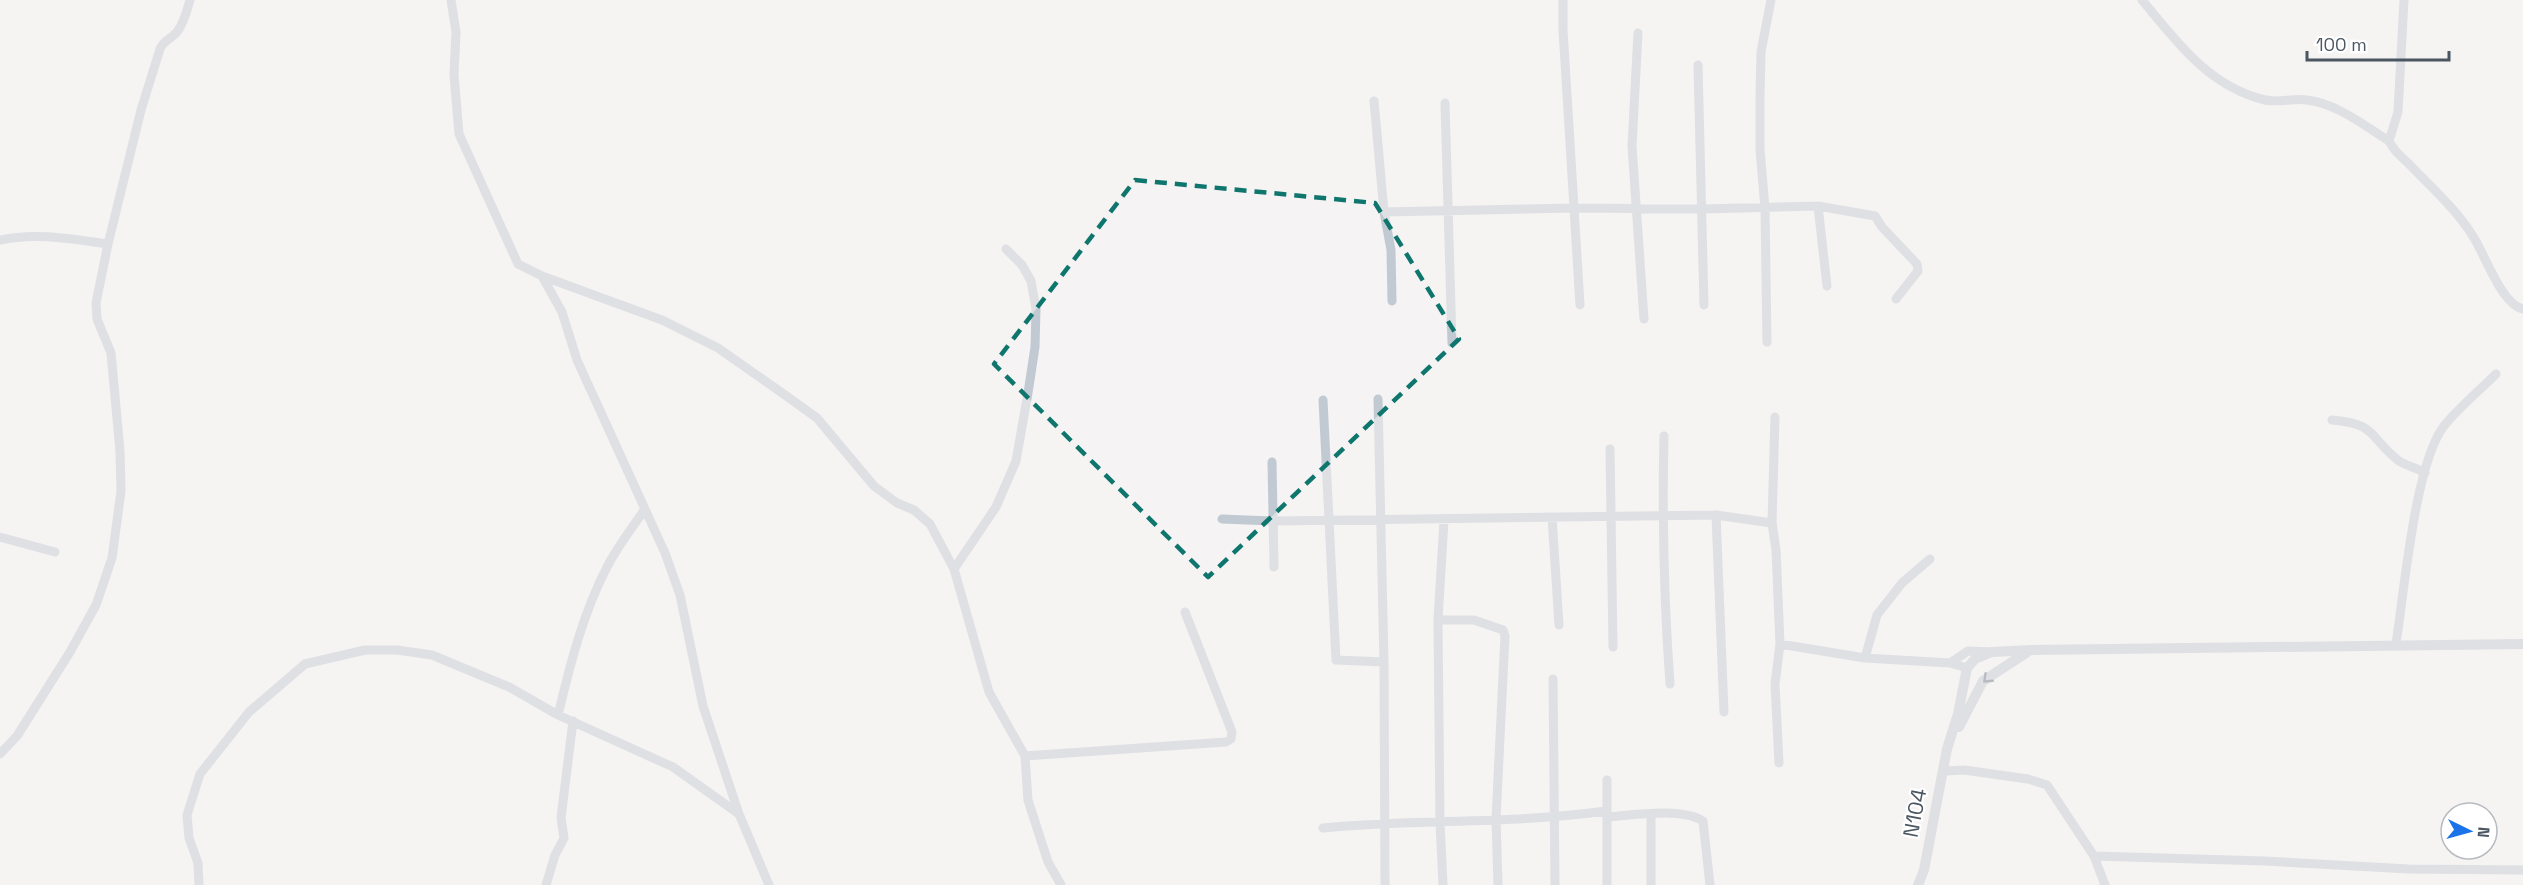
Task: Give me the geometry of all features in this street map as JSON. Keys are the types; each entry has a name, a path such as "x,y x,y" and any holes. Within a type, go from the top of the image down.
{"street":[{"path":"0,754 17,736 70,652 96,605 112,558 122,491 120,451 111,353 97,320 96,303 108,243 141,110 163,42 181,27 190,0"},
{"path":"451,0 456,32 454,75 459,134 518,264 542,276 662,320 718,348 817,418 874,486 897,503 914,510 930,524 954,569 989,692 1025,756 1028,800 1048,862 1061,885"},
{"path":"1563,0 1580,305"},
{"path":"1767,342 1765,208 1760,150 1761,52 1771,0"},
{"path":"2142,0 2181,48 2214,76 2265,100 2306,99 2324,104 2389,141 2396,153 2458,216 2475,239 2490,270 2509,300 2519,309 2523,309"},
{"path":"2389,141 2398,111 2404,0"},
{"path":"1638,33 1632,146 1644,319"},
{"path":"1698,65 1704,304"},
{"path":"1374,101 1384,212 1391,250 1392,301"},
{"path":"1445,103 1452,343"},
{"path":"1818,206 1827,286"},
{"path":"1384,212 1818,206 1875,216 1882,227 1917,264 1918,271 1896,299"},
{"path":"0,240 36,235 108,243"},
{"path":"954,569 996,507 1016,461 1033,359 1036,309 1031,281 1022,265 1006,249"},
{"path":"542,276 562,312 578,360 665,553 680,595 703,706 740,814 769,885"},
{"path":"2396,644 2413,531 2425,473 2443,427 2496,374"},
{"path":"1378,399 1384,662 1385,885"},
{"path":"1323,400 1336,660 1384,662"},
{"path":"1775,417 1772,523 1776,550 1780,644 1775,684 1779,764"},
{"path":"2332,420 2364,426 2398,460 2425,473"},
{"path":"1664,436 1662,516 1664,604 1670,684"},
{"path":"1610,449 1613,646"},
{"path":"1272,462 1274,567"},
{"path":"558,715 587,613 595,593 608,566 645,509"},
{"path":"1222,519 1444,520 1716,515 1772,523"},
{"path":"1716,515 1724,712"},
{"path":"1552,517 1559,625"},
{"path":"1443,885 1440,823 1438,620 1444,520"},
{"path":"0,537 55,552"},
{"path":"1865,658 1877,615 1902,583 1930,559"},
{"path":"1025,756 1226,742 1231,739 1232,732 1185,612"},
{"path":"1438,620 1474,620 1503,630 1505,636 1496,819 1498,885"},
{"path":"1780,644 1865,658 1950,663 1967,668 1975,659 1992,652"},
{"path":"1950,663 1968,651 2523,644"},
{"path":"199,885 198,863 189,838 188,815 200,774 249,712 305,664 365,650 397,650 432,655 509,687 558,715 673,767 740,814"},
{"name":"N104","path":"1947,749 1983,681 2032,650"},
{"name":"N104","path":"1918,885 1924,870 1947,749 1958,714 1967,668"},
{"path":"1553,679 1555,885"},
{"path":"546,885 555,855 564,838 561,818 573,722"},
{"path":"1944,771 1964,770 2028,779 2047,785 2094,856 2105,885"},
{"path":"1607,780 1607,885"},
{"path":"1323,828 1385,822 1440,823 1607,814 1695,816 1703,821 1710,885"},
{"path":"1651,814 1651,885"},
{"path":"2094,856 2264,861 2409,869 2523,870"}],"highlighted area":[{"path":"1135,180 1375,203 1459,339 1208,577 994,364"}]}
